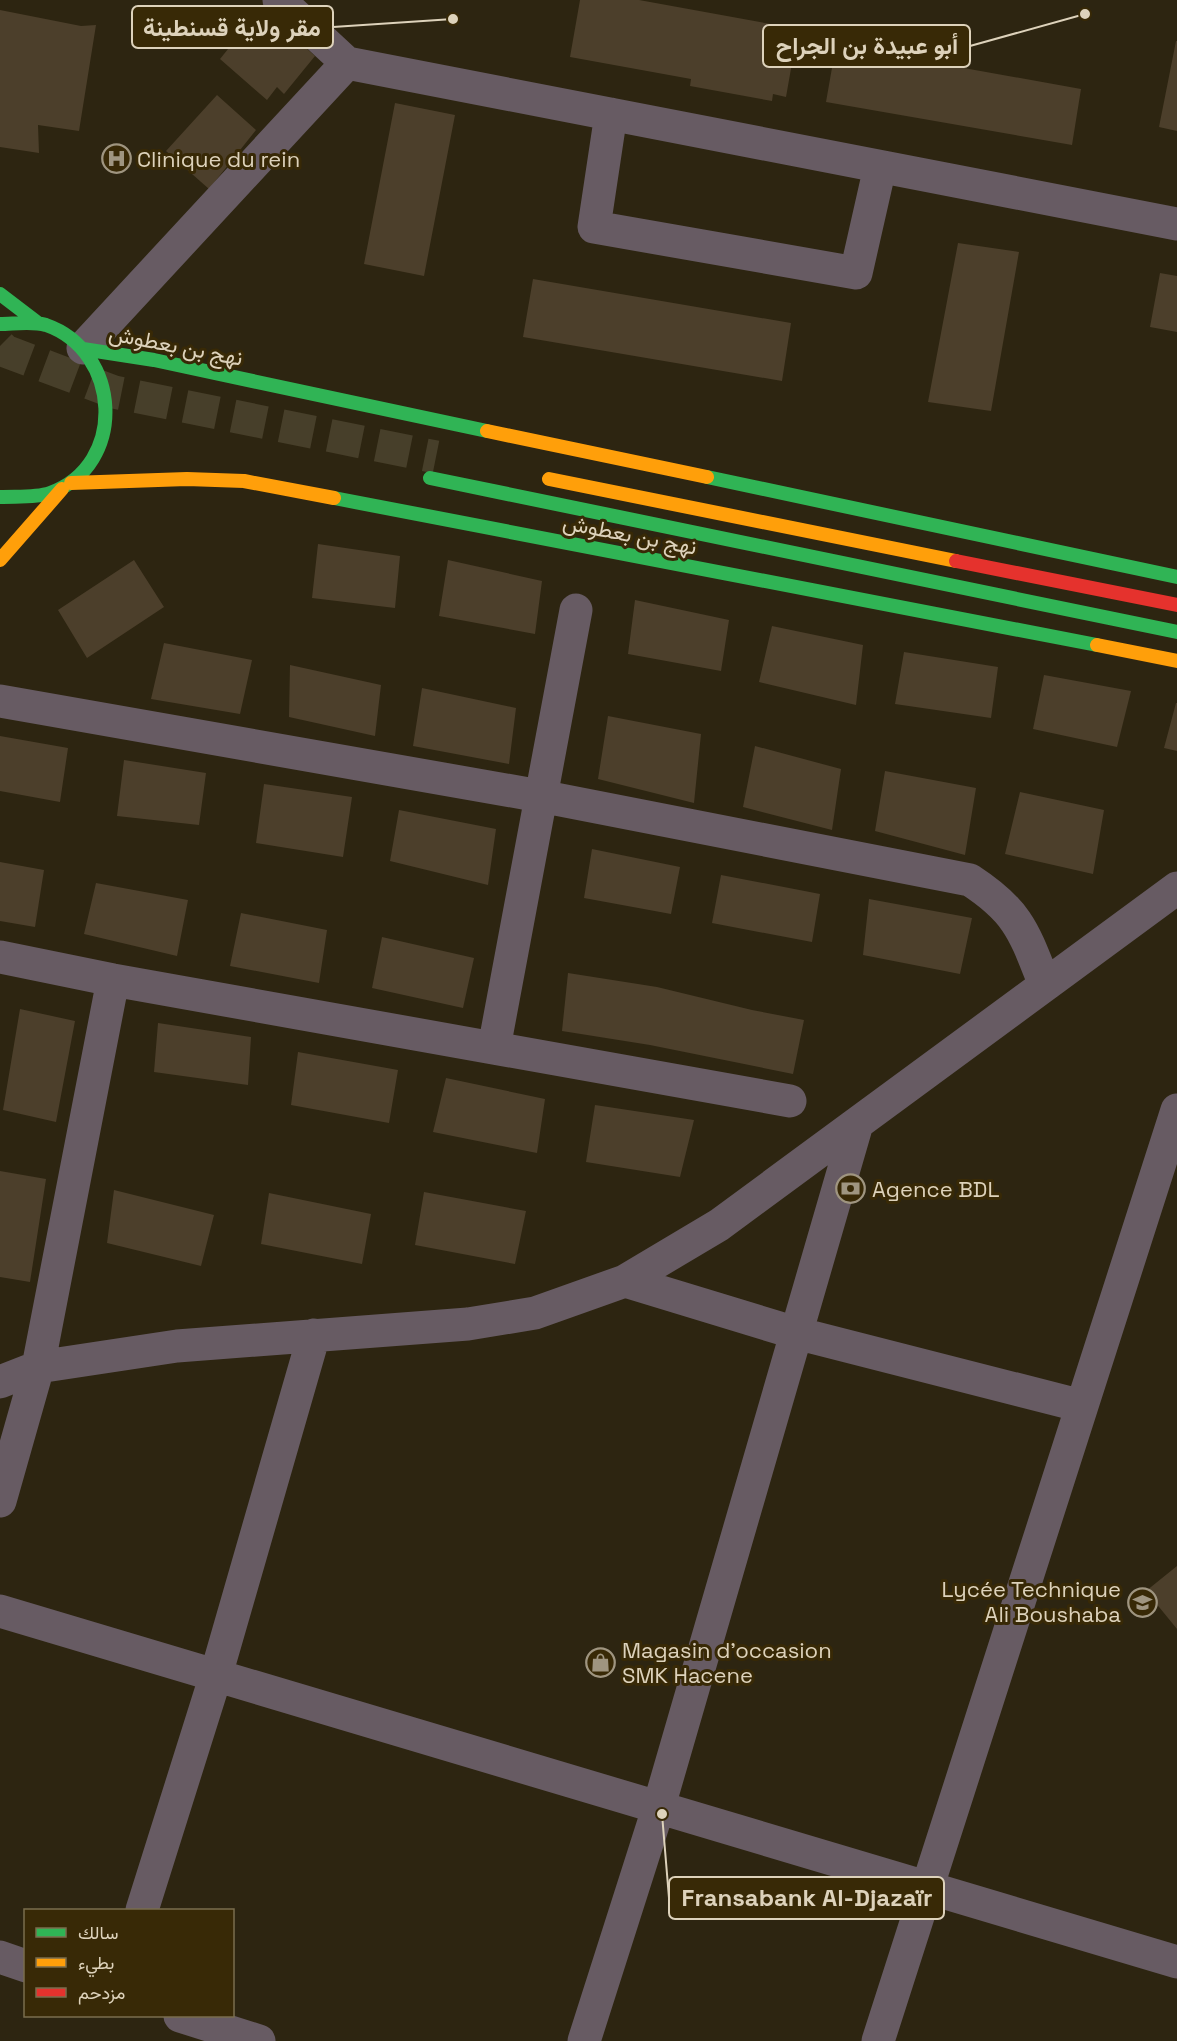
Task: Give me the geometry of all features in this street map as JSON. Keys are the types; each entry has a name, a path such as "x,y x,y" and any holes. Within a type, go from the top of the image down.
{"main road":[{"path":"0,294 38,323"},
{"path":"0,324 38,323 55,328 83,348 98,369 104,385 108,419 102,443 90,465 66,486 0,560"},
{"name":"نهج بن بعطوش","path":"83,348 165,362 1177,577"},
{"name":"نهج بن بعطوش","path":"530,476 1177,605"},
{"name":"نهج بن بعطوش","path":"430,478 1177,632"},
{"name":"نهج بن بعطوش","path":"0,497 20,499 42,496 66,486 187,479 244,481 1177,661"}],"street":[{"path":"279,0 347,63 1177,224"},
{"path":"83,348 347,63"},
{"path":"611,114 594,227 856,273 880,166"},
{"path":"494,1048 576,610"},
{"path":"0,702 540,796 970,880 992,895 1023,929 1045,985"},
{"path":"0,1382 38,1367 177,1346 468,1324 535,1312 625,1281 719,1225 1177,888"},
{"path":"0,957 113,980 790,1101"},
{"path":"0,1501 38,1367 113,980"},
{"path":"878,2041 1177,1110"},
{"path":"584,2041 659,1806 857,1124"},
{"path":"625,1281 796,1333 1082,1406"},
{"path":"143,1909 216,1675 314,1335"},
{"path":"0,1611 1177,1962"},
{"path":"0,1957 24,1965"},
{"path":"183,2017 259,2041"}],"building":[{"path":"580,0 639,0 798,29 786,97 773,94 772,101 690,86 691,79 570,57"},
{"path":"261,8 315,56 284,94 277,87 267,100 220,59"},
{"path":"0,10 81,26 96,25 79,131 38,125 39,153 0,147"},
{"path":"1177,41 1177,131 1159,127"},
{"path":"836,45 1081,89 1072,145 826,102"},
{"path":"217,95 256,130 209,189 166,151"},
{"path":"395,103 455,115 424,276 364,264"},
{"path":"958,243 1019,252 991,411 928,402"},
{"path":"1160,273 1177,276 1177,332 1150,327"},
{"path":"533,279 791,323 782,381 523,337"},
{"path":"318,544 400,556 395,608 312,598"},
{"path":"134,560 164,607 87,658 58,610"},
{"path":"448,560 542,581 535,634 439,616"},
{"path":"635,600 729,620 721,671 628,654"},
{"path":"772,626 863,645 856,705 759,682"},
{"path":"164,643 252,660 240,714 151,699"},
{"path":"904,652 998,667 991,718 895,704"},
{"path":"290,665 381,685 375,736 289,717"},
{"path":"1044,675 1131,691 1117,747 1033,729"},
{"path":"422,688 516,708 509,764 413,746"},
{"path":"1177,703 1177,751 1164,748"},
{"path":"608,716 701,734 694,803 598,779"},
{"path":"0,736 68,748 60,802 0,791"},
{"path":"755,746 841,769 832,830 743,807"},
{"path":"124,760 206,773 199,825 117,816"},
{"path":"885,771 976,788 965,855 875,831"},
{"path":"264,784 352,797 343,857 256,843"},
{"path":"1020,792 1104,810 1093,874 1005,854"},
{"path":"399,810 496,829 488,885 390,861"},
{"path":"592,849 680,867 671,914 584,898"},
{"path":"0,862 44,870 35,927 0,921"},
{"path":"721,875 820,894 812,942 712,923"},
{"path":"96,883 188,900 177,956 84,934"},
{"path":"869,899 972,918 960,974 863,955"},
{"path":"241,913 327,930 319,983 230,966"},
{"path":"382,937 474,958 463,1008 372,988"},
{"path":"568,973 657,987 804,1020 793,1074 650,1045 562,1031"},
{"path":"20,1009 75,1021 56,1122 3,1110"},
{"path":"158,1023 251,1037 248,1085 154,1072"},
{"path":"298,1052 398,1070 389,1123 291,1105"},
{"path":"446,1078 545,1099 537,1153 433,1132"},
{"path":"595,1105 694,1120 680,1177 586,1162"},
{"path":"0,1171 46,1179 30,1282 0,1277"},
{"path":"114,1190 214,1215 201,1266 107,1243"},
{"path":"424,1192 526,1211 515,1264 415,1245"},
{"path":"269,1193 371,1214 362,1264 261,1244"},
{"path":"1177,1566 1177,1629 1146,1591"}],"tunnel":[{"path":"0,346 5,351 114,392 436,457"}],"traffic: fast":[{"path":"0,294 38,323"},
{"path":"0,324 46,325 71,339 89,358 101,382 105,408 103,434 93,459 75,479 44,495 0,497"},
{"path":"83,349 154,360 487,431"},
{"path":"707,477 1177,577"},
{"path":"430,478 1177,632"},
{"path":"334,498 1097,645"}],"traffic: slow":[{"path":"487,431 707,477"},
{"path":"71,483 187,479 244,481 334,498"},
{"path":"549,479 956,561"},
{"path":"0,560 62,489"},
{"path":"1097,645 1177,661"}],"traffic: jam":[{"path":"956,561 1177,605"}],"place":[{"name":"أبو عبيدة بن الجراح","path":"1085,14"},
{"name":"مقر ولاية قسنطينة","path":"453,19"},
{"name":"Clinique du rein","path":"116,159"},
{"name":"Agence BDL","path":"851,1189"},
{"name":"Lycée Technique Ali Boushaba","path":"1142,1602"},
{"name":"Magasin d'occasion SMK Hacene","path":"601,1663"},
{"name":"Fransabank Al-Djazaïr","path":"662,1814"}]}
